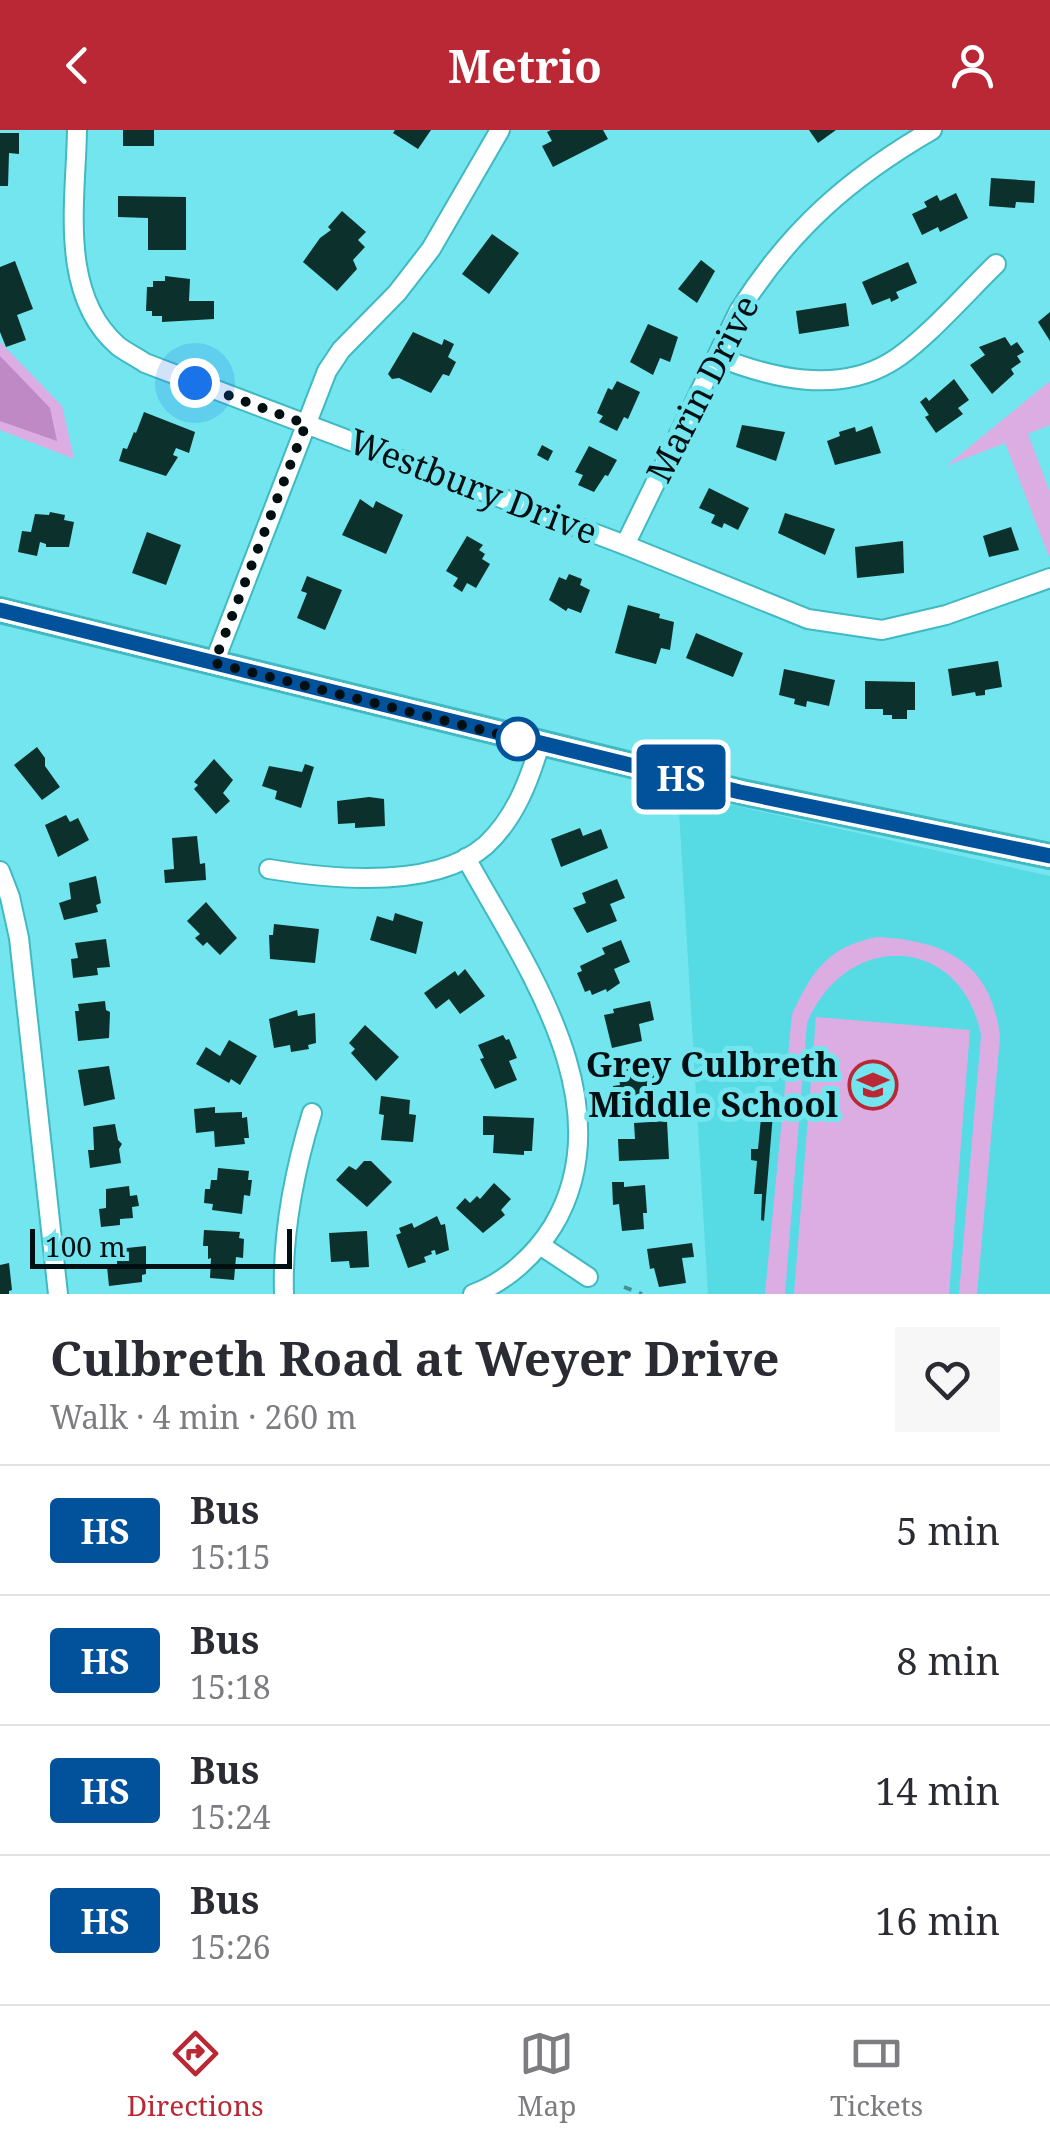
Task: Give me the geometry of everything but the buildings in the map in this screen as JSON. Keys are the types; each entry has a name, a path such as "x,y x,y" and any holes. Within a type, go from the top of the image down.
{"street":[{"name":"Westbury Drive","path":"77,130 76,265 98,322 118,345 145,363 625,545 808,619 872,629 907,626 1050,578"},
{"path":"214,663 332,362 361,326 397,293 431,249 500,130"},
{"name":"Marin Drive","path":"625,545 739,310 760,277 862,173 932,130"},
{"path":"718,356 750,370 794,380 857,376 890,363 996,264"},
{"path":"0,610 740,792 1050,856"},
{"path":"269,869 321,878 380,879 466,858 494,837 517,805 540,744"},
{"path":"466,858 519,946 547,1003 572,1087 578,1134 572,1182 540,1246 504,1278 474,1294"},
{"path":"0,872 19,938 58,1294"},
{"path":"284,1294 287,1221 312,1113"},
{"path":"540,1246 588,1277"}],"path":[{"path":"624,1288 642,1294"}],"shaded area":[{"path":"0,342 62,406 74,459 0,430"},
{"path":"0,356 50,408 57,441 0,421"},
{"path":"1050,381 1050,425 1028,434 1050,492 1050,559 1005,443 946,466"},
{"name":"Grey Culbreth Middle School","path":"678,793 1050,876 1050,1294 708,1294"},
{"path":"876,937 923,943 961,960 987,991 995,1012 1000,1037 977,1294 959,1294 981,1035 970,1002 951,978 928,962 902,956 875,959 848,971 825,992 807,1023 785,1294 765,1294 792,1014 824,963 845,947"},
{"path":"816,1017 970,1030 949,1294 794,1294"}],"bus line":[{"name":"HS","path":"0,610 740,792 1050,856"}],"place":[{"name":"Grey Culbreth Middle School","path":"873,1085"}],"route":[{"path":"195,383 306,424 214,663 518,739"}]}
